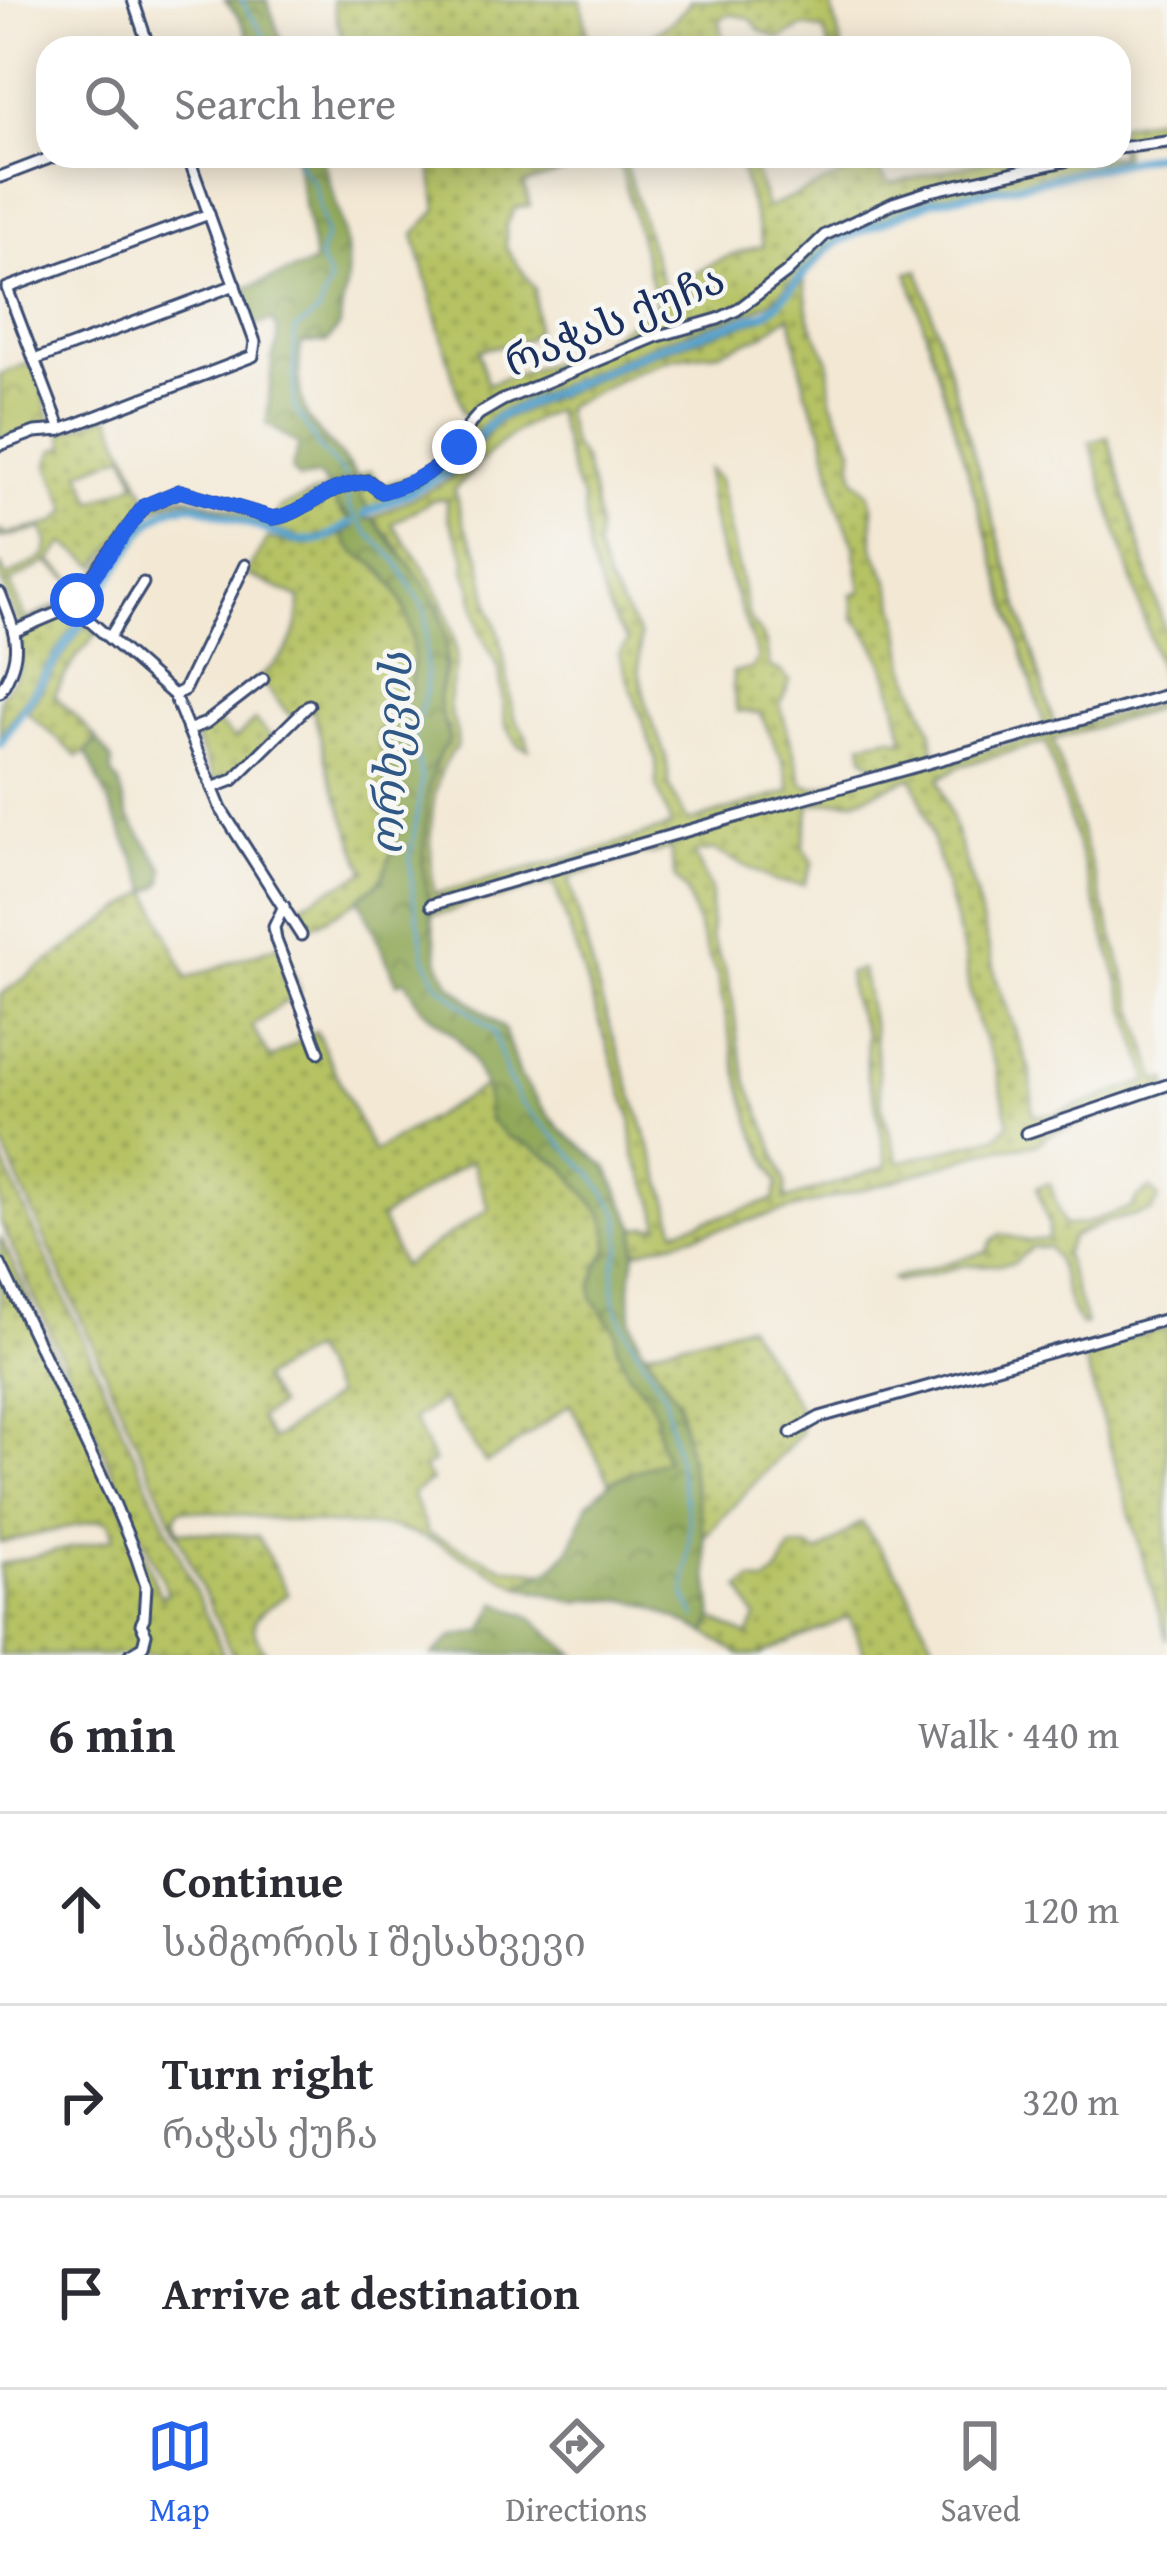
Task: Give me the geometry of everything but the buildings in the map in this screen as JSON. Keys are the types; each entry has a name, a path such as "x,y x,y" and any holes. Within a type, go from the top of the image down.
{"street":[{"path":"133,0 145,36"},
{"path":"1131,146 1167,142"},
{"path":"0,177 36,163"},
{"path":"0,445 44,430 61,430 248,359 255,351 192,168"},
{"name":"რაჭას ქუჩა","path":"69,608 144,506 180,491 273,518 296,512 346,486 368,482 382,492 414,482 446,461 479,414 655,337 737,310 786,273 825,235 930,190 1032,168"},
{"path":"61,430 7,288 209,214"},
{"path":"34,360 235,285"},
{"path":"174,695 184,690 245,565"},
{"path":"110,638 143,583"},
{"path":"0,592 17,648 15,664 0,692"},
{"path":"15,632 69,608 174,695 231,829 301,934"},
{"path":"188,730 206,723 263,679"},
{"path":"431,905 1167,695"},
{"path":"212,788 233,780 309,705"},
{"path":"284,905 274,927 276,940 319,1052"},
{"path":"1026,1133 1167,1085"},
{"path":"0,1264 115,1505 146,1586 141,1624 146,1634 143,1646 129,1655"},
{"path":"791,1433 820,1417 1167,1319"}],"green space":[{"path":"225,0 267,0 280,36 248,36"},
{"path":"332,0 581,0 590,36 341,36"},
{"path":"830,0 839,36 825,36 824,31 805,26 786,36 772,36 760,31 750,18 729,14 720,19 722,36 650,36 690,3"},
{"path":"1167,115 1167,137 1131,141 1131,122"},
{"path":"297,168 326,168 346,247 340,326 327,342 302,343 299,357 300,392 310,421 357,477 328,487 319,476 299,479 291,470 299,445 267,424 277,328 271,320 254,326 243,289 315,263"},
{"path":"431,168 576,168 524,184 530,206 515,208 506,226 506,248 535,289 536,330 526,340 479,350 487,384 580,357 657,304 621,168 627,168 665,292 712,264 763,246 740,168 755,168 767,208 858,168 876,168 890,184 956,168 1079,168 933,197 839,236 774,299 756,310 660,341 495,414 457,464 369,509 360,497 341,512 350,520 328,534 302,539 192,499 164,505 149,514 82,612 75,608 146,508 161,500 183,495 273,520 281,507 370,471 383,485 414,474 454,444 472,416 463,414 414,234 437,210"},
{"path":"919,270 1056,731 1167,701 1167,706 1053,740 1157,1081 1167,1080 1167,1094 1048,1135 1038,1144 987,1151 635,1252 636,1228 660,1226 634,1154 631,1117 554,883 430,914 424,821 430,785 449,730 439,700 446,637 439,607 373,518 450,479 498,422 656,353 760,319 804,280 809,319 829,361 831,399 853,448 855,478 869,493 873,506 873,547 899,616 906,666 932,732 935,764 1047,734 908,273","holes":["790,315 806,392 823,431 837,505 854,545 861,591 852,594 854,618 882,659 904,741 891,737 862,743 864,756 877,769 815,788 803,784 780,705 790,681 770,667 765,641 749,617 719,479 708,469 718,539 758,658 751,669 733,672 737,711 760,713 791,791 688,822 670,788 666,757 647,707 639,670 640,636 608,583 597,550 592,490 584,461 572,444 564,408 639,370 673,358 719,352 763,335","555,410 583,499 594,572 616,626 628,641 619,654 656,760 657,786 671,826 434,894 435,795 447,759 457,747 449,703 456,656 442,602 392,524 435,499 446,499 448,518 466,558 480,632 499,669 505,725 519,746 529,749 514,717 480,556 465,528 454,490 525,426","1046,742 1149,1081 1052,1115 1033,1115 1031,1073 997,981 939,779 960,766","912,777 1009,1124 996,1137 899,1162 882,1109 862,969 848,973 851,997 866,1034 867,1075 887,1166 785,1200 786,1184 747,1081 725,969 711,937 711,890 694,853 714,850 777,882 804,885 813,862 803,848 810,804 856,800","670,848 675,878 686,891 717,975 754,1132 778,1183 774,1200 675,1230 602,1003 569,878"]},
{"path":"29,363 51,419 0,440 0,374"},
{"path":"110,415 148,500 97,566 64,543 50,561 81,586 68,603 19,627 0,578 0,564 7,577 42,558 48,543 43,529 0,538 0,529 3,535 54,523 68,511 48,463 54,450 66,446 62,433","holes":["125,454 137,483 93,502 81,472","47,562 78,585 65,601 26,620 10,583"]},
{"path":"1108,437 1167,637 1167,695 1090,442"},
{"path":"364,487 360,498 369,509 363,514 366,519 373,518 419,576 443,625 446,651 439,705 449,744 435,764 428,795 423,864 439,962 451,985 504,1029 519,1075 546,1112 607,1167 636,1228 631,1319 641,1345 678,1401 704,1537 713,1619 706,1633 628,1600 577,1602 519,1586 554,1567 570,1549 588,1503 614,1480 666,1460 648,1397 628,1372 617,1348 616,1331 592,1298 592,1283 608,1251 603,1215 563,1166 507,1137 489,1120 486,1090 470,1055 421,1007 405,980 397,983 359,898 382,880 396,838 383,810 388,770 378,731 404,704 413,652 407,617 393,585 377,566 349,547 343,534 351,528 350,518 336,506 334,492"},
{"path":"343,534 354,551 377,566 393,585 411,634 412,669 404,704 379,743 388,764 384,816 396,838 388,865 369,892 306,930 293,908 365,872 330,776 313,709 292,718 258,678 290,644 300,598 246,574 268,538 306,544"},
{"path":"64,614 78,620 0,736 0,699 21,668 21,638"},
{"path":"84,624 97,634 54,695 97,739 78,757 27,712"},
{"path":"255,720 271,737 238,771 214,780 194,735 215,721 235,739"},
{"path":"97,739 112,761 112,774 128,816 164,869 163,882 149,891 86,752"},
{"path":"149,891 187,978 282,944 300,991 252,1026 270,1059 316,1031 373,1152 485,1086 490,1120 507,1137 563,1166 603,1215 608,1251 599,1264 592,1298 616,1331 617,1348 628,1372 648,1397 666,1460 610,1483 570,1404 486,1463 442,1400 413,1419 434,1462 423,1468 431,1481 412,1494 428,1533 503,1567 545,1572 519,1586 431,1540 392,1527 180,1509 175,1519 179,1531 258,1536 288,1594 268,1607 254,1625 268,1655 232,1655 0,1139 0,995","holes":["471,1160 489,1209 402,1266 381,1218","311,1350 335,1396 272,1440 259,1418 278,1406 261,1379"]},
{"path":"0,1154 224,1655 0,1655 0,1564 114,1538 109,1522 99,1520 0,1543 0,1236 161,1597 168,1593 0,1221"},
{"path":"1050,1183 1064,1225 1083,1224 1132,1207 1151,1188 1159,1199 1152,1211 1072,1237 1064,1254 1086,1324 1081,1325 1075,1316 1048,1247 1032,1247 1015,1262 967,1265 897,1282 892,1279 987,1251 1001,1234 1027,1241 1048,1239 1049,1226 1037,1187"},
{"path":"747,1325 803,1416 800,1434 704,1537 678,1401 646,1351"},
{"path":"1167,1328 1167,1640 1082,1351"},
{"path":"861,1522 902,1579 933,1643 945,1655 865,1655 849,1617 760,1655 740,1655 706,1633 713,1619 748,1636 756,1618 740,1588 752,1580 765,1583 778,1572 791,1548 807,1547 819,1553"},
{"path":"497,1602 531,1617 575,1655 433,1655 452,1637 483,1631"}],"waterway":[{"name":"ორხევის","path":"241,0 264,36"},
{"path":"1131,160 1167,152"},
{"name":"ორხევის","path":"302,168 314,183 326,235 319,257 330,282 318,313 295,330 294,406 345,479"},
{"path":"365,514 456,469 498,417 655,348 764,314 839,241 932,201 1096,168"},
{"name":"ორხევის","path":"346,489 349,508 396,560 426,613 426,691 413,738 422,780 410,860 425,956 437,983 494,1032 520,1102 592,1174 619,1214 621,1247 614,1264 614,1302 664,1393 690,1525 685,1596 696,1618"},
{"path":"0,744 140,534 164,512 195,505 297,541 322,540 351,523"}],"route":[{"path":"77,600 144,506 155,500 180,491 273,518 285,516 333,489 354,483 368,482 382,492 414,482 459,447"}]}
